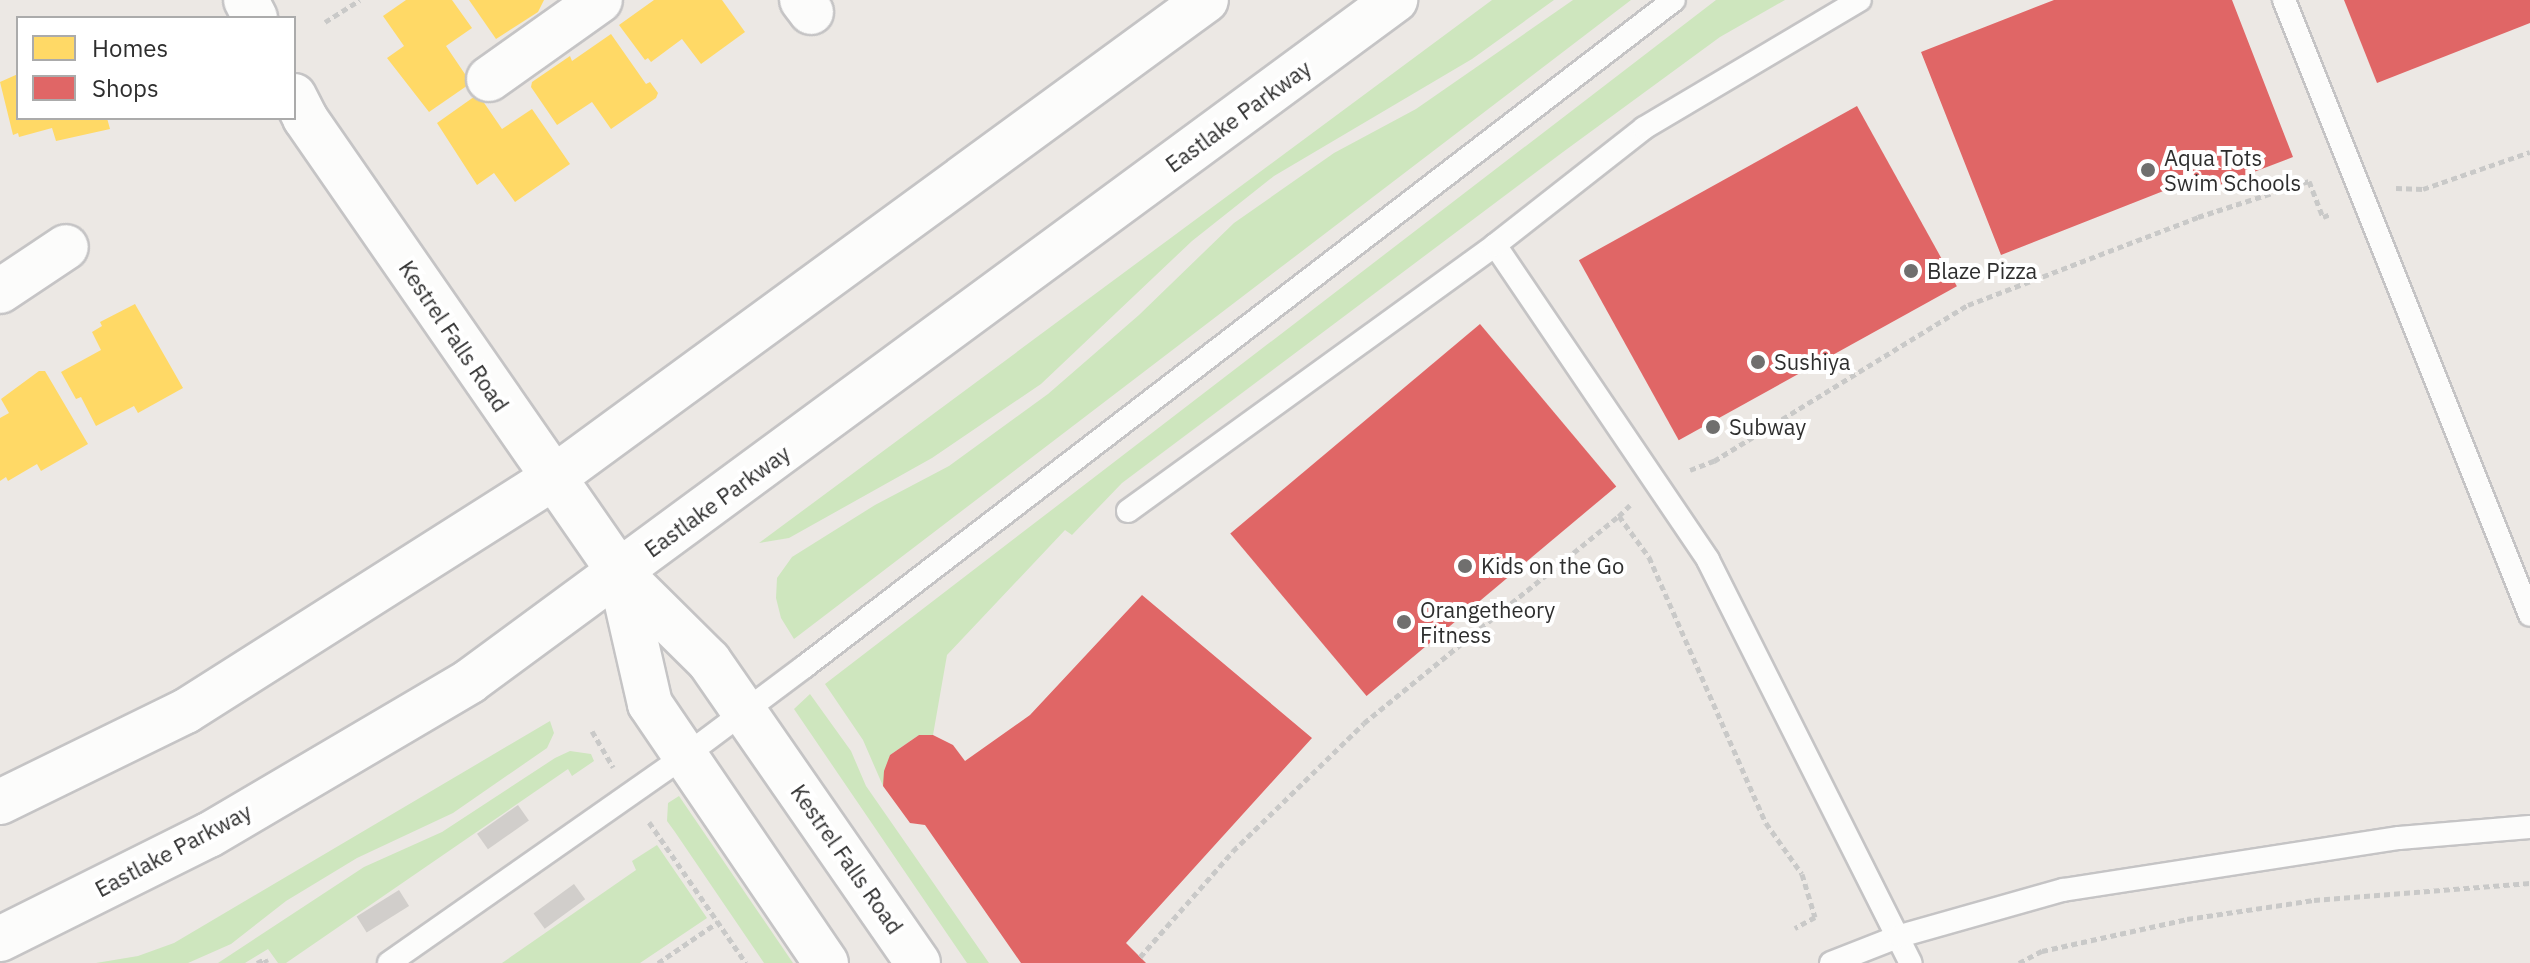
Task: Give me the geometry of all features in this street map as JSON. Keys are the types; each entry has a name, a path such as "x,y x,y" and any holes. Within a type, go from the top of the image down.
{"main road":[{"path":"489,79 600,0"},
{"path":"0,802 186,711 553,478 1206,0"},
{"name":"Eastlake Parkway","path":"0,939 209,835 456,689 620,573 1395,0"},
{"name":"Kestrel Falls Road","path":"296,100 305,118 620,573 709,661 918,963"},
{"path":"0,291 66,247"},
{"name":"Kestrel Falls Road","path":"620,573 650,704 826,963"}],"lane":[{"path":"389,963 744,712 1674,0"},
{"path":"1128,511 1495,245 1644,128 1860,0"},
{"path":"2284,0 2530,615"},
{"path":"1495,245 1708,560 1911,963"},
{"path":"1831,963 1900,936 2063,890 2399,838 2530,827"}],"path":[{"path":"325,22 360,0"},
{"path":"1140,957 1233,851 1364,723 1619,516 1658,487 1714,461 1968,305 2198,217 2309,181 2323,217 2401,186 2423,189 2530,152"},
{"path":"1619,516 1649,557 1766,823 1802,874 1815,917 1795,928"},
{"path":"592,731 617,773"},
{"path":"646,818 746,963"},
{"path":"2019,963 2042,951 2201,916 2314,900 2530,883"},
{"path":"658,963 718,922"},
{"path":"257,963 265,959 267,963"}],"green space":[{"path":"1492,0 1554,0 1472,59 1274,176 1192,241 1041,384 932,458 789,538 759,543"},
{"path":"1573,0 1631,0 794,639 781,618 776,598 777,578 792,557 875,505 949,466 1048,394 1139,315 1234,223 1334,153 1416,109"},
{"path":"1716,0 1785,0 1720,37 1563,152 1122,483 1072,535 1065,530 947,655 933,735 919,735 890,755 883,786 863,740 825,684"},
{"path":"810,694 851,751 866,786 989,963 967,963 794,709"},
{"path":"550,721 554,733 547,748 453,813 357,858 286,901 231,944 188,963 96,963 138,956 174,943"},
{"path":"570,751 591,754 594,761 572,776 568,769 286,963 278,963 268,949 245,963 218,963 364,867 442,832"},
{"path":"679,796 793,963 764,963 667,821 668,803"},
{"path":"657,845 707,918 640,963 502,963 636,870 632,861"}],"building: Homes":[{"path":"406,0 452,0 472,28 446,46 471,83 429,112 387,58 404,46 383,16"},
{"path":"469,0 544,0 538,12 496,39"},
{"path":"654,0 722,0 745,32 701,64 682,39 651,62 648,58 645,60 619,25"},
{"path":"611,34 646,84 650,82 658,93 656,98 611,129 592,102 557,125 531,87 532,82 570,56 572,61"},
{"path":"16,75 16,120 108,120 110,129 56,141 52,128 19,137 18,133 13,135 0,82"},
{"path":"478,94 502,129 532,109 570,164 515,202 494,173 477,185 437,123"},
{"path":"135,304 183,388 138,413 134,406 96,426 81,397 76,399 61,372 101,350 92,332 102,326 100,322"},
{"path":"39,371 45,371 88,444 41,471 37,464 8,481 6,477 0,481 0,418 9,413 1,399"}],"building: Shops":[{"path":"2054,0 2232,0 2293,157 2204,191 2199,177 2001,255 1921,52"},
{"path":"2344,0 2530,0 2530,23 2377,83"},
{"path":"1857,106 1957,286 1679,440 1579,260"},
{"path":"1480,324 1616,486 1367,696 1230,534"},
{"path":"1142,595 1312,738 1126,943 1146,963 1021,963 925,825 910,823 883,786 884,771 890,755 919,735 933,735 953,745 965,761 1030,715"}],"building: Other":[{"path":"518,805 529,821 488,849 477,834"},
{"path":"574,884 585,899 545,929 534,913"},
{"path":"399,890 409,906 367,933 357,916"}],"place":[{"name":"Aqua Tots Swim Schools","path":"2148,170"},
{"name":"Blaze Pizza","path":"1911,271"},
{"name":"Sushiya","path":"1758,362"},
{"name":"Subway","path":"1713,427"},
{"name":"Kids on the Go","path":"1465,566"},
{"name":"Orangetheory Fitness","path":"1404,622"}]}
